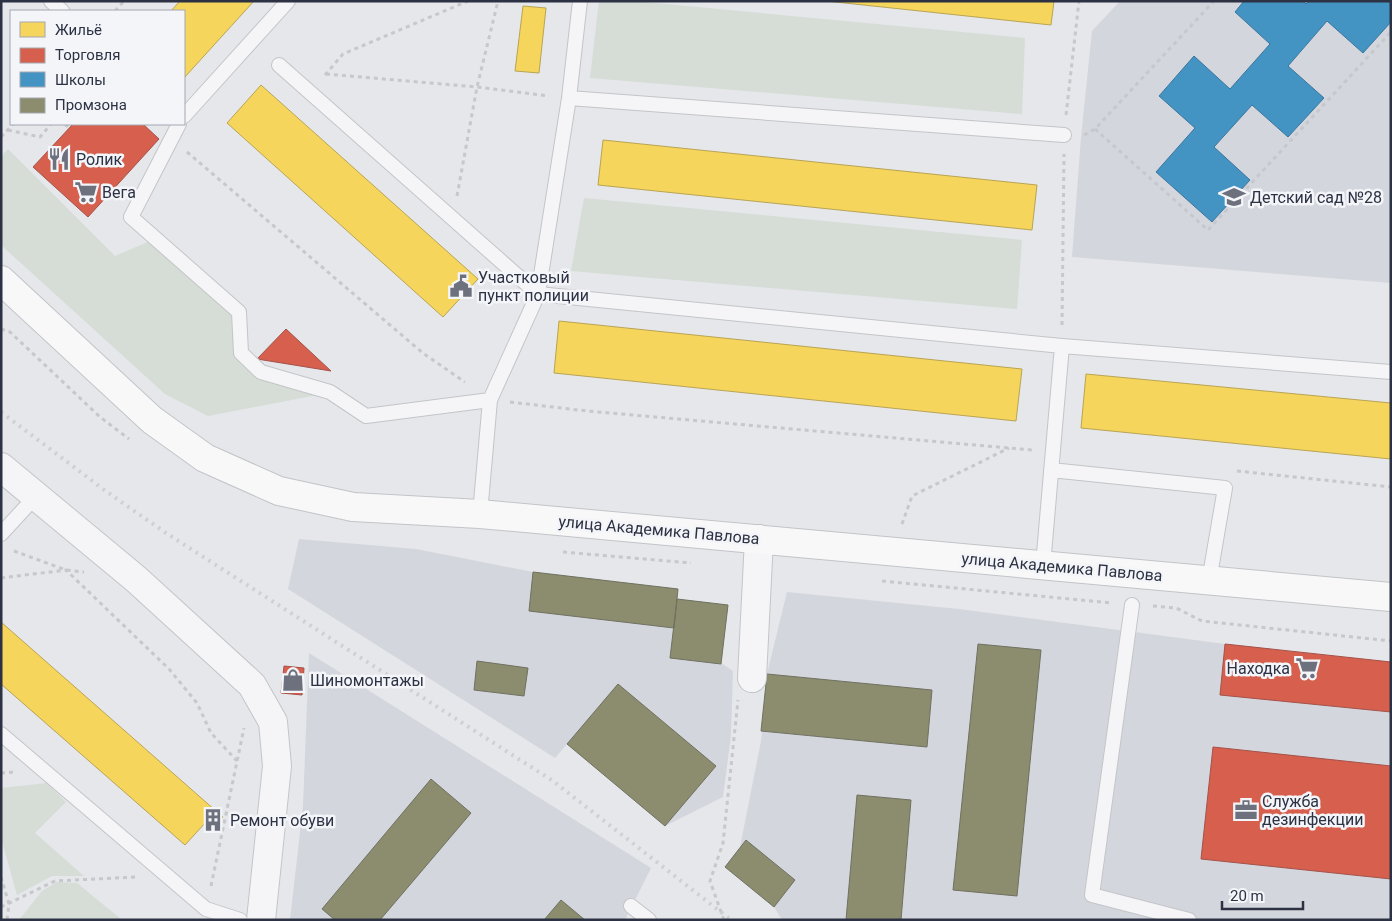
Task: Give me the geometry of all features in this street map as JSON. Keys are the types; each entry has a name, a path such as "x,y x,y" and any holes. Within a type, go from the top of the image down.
{"main road":[{"name":"улица Академика Павлова","path":"1,280 152,420 204,458 278,491 353,507 480,514 1391,597"}],"street":[{"path":"1,467 136,579 252,685 273,722 277,766 261,920"},
{"path":"752,678 760,539"}],"lane":[{"path":"51,1 61,10"},
{"path":"185,115 288,1"},
{"path":"480,514 490,400 538,294 569,98 580,1"},
{"path":"279,65 538,294 1062,346 1391,372"},
{"path":"569,98 1064,135"},
{"path":"178,125 131,217 239,312 241,353 261,372 330,392 366,416 490,400"},
{"path":"1043,565 1062,346"},
{"path":"1051,470 1225,488 1210,581"},
{"path":"1,534 36,496"},
{"path":"1132,605 1092,895 1189,920"},
{"path":"1,734 206,910 240,920"},
{"path":"630,906 649,920"}],"path":[{"path":"310,93 343,54 468,1"},
{"path":"453,219 477,87 498,1"},
{"path":"1062,346 1064,135 1079,1"},
{"path":"1212,2 1095,129 1208,230 1391,32"},
{"path":"326,74 477,87 569,98"},
{"path":"1,137 12,125"},
{"path":"8,130 40,137 50,125"},
{"path":"66,125 69,128"},
{"path":"171,139 424,354 490,400 587,411 1052,452"},
{"path":"894,582 903,517 912,496 1009,448"},
{"path":"1236,471 1391,487"},
{"path":"11,550 66,570 169,668 197,703 211,733 237,761"},
{"path":"1,578 66,570 86,572"},
{"path":"724,920 710,881 722,843 740,679 752,678"},
{"path":"206,910 252,685"},
{"path":"1,906 9,904 55,880 166,875"},
{"path":"1,877 9,904 7,920"}],"shaded area":[{"path":"599,1 633,1 1025,38 1022,114 590,78"},
{"name":"Детский сад №28","path":"1120,1 1391,1 1391,283 1072,257 1081,137 1092,31"},
{"path":"8,149 115,256 148,242 231,313 251,372 317,395 208,416 165,394 1,245 1,157"},
{"path":"584,198 1022,240 1017,309 571,271"},
{"path":"299,539 416,549 533,572 678,589 677,599 728,605 721,663 733,671 731,736 723,797 665,826 567,744 555,758 288,589"},
{"path":"787,592 959,609 1225,644 1391,662 1391,920 782,920 774,907 725,867 740,847 761,741 767,674"},
{"path":"309,653 651,868 625,920 290,920 303,806"},
{"path":"47,783 66,802 35,833 84,876 52,876 17,895 1,838 1,788"},
{"path":"57,882 77,883 122,920 19,920 42,891"}],"building: Жильё":[{"path":"180,1 254,1 185,77 185,10 172,10"},
{"path":"826,1 1054,1 1051,25"},
{"path":"523,6 546,8 539,73 515,71"},
{"path":"261,85 478,279 443,317 227,123"},
{"path":"603,140 1037,185 1032,230 598,185"},
{"path":"559,321 1022,369 1016,421 554,373"},
{"path":"1086,374 1391,403 1391,459 1081,428"},
{"path":"1,622 216,811 185,845 1,684"},
{"name":"Ремонт обуви","path":"216,811 223,817 211,830 204,824"}],"building: Торговля":[{"name":"Вега","path":"72,125 144,125 159,139 88,217 33,167"},
{"path":"286,329 331,371 257,359"},
{"path":"1225,644 1391,662 1391,712 1220,695"},
{"name":"Шиномонтажы","path":"284,666 304,668 302,695 281,693"},
{"path":"1213,747 1391,766 1391,879 1201,859"}],"building: Школы":[{"path":"1244,1 1303,1 1306,4 1309,1 1388,1 1391,3 1391,22 1363,53 1327,21 1288,66 1324,98 1288,137 1252,105 1214,147 1250,180 1212,222 1156,172 1195,128 1159,96 1194,56 1230,89 1270,44 1235,12"}],"building: Промзона":[{"path":"533,572 678,589 674,628 529,611"},
{"path":"677,599 728,605 721,664 670,658"},
{"path":"978,644 1041,650 1017,896 953,890"},
{"path":"477,661 528,668 524,696 474,690"},
{"path":"767,674 932,690 927,747 761,731"},
{"path":"618,684 716,766 665,826 567,744"},
{"path":"431,779 471,813 380,920 335,920 322,909"},
{"path":"857,795 911,800 901,920 846,920"},
{"path":"746,840 795,880 774,907 725,867"},
{"path":"561,900 585,920 544,920"}],"railway":[{"path":"1,412 107,492 166,533 553,781 731,920"}],"place":[{"name":"Ролик","path":"59,159"},
{"name":"Вега","path":"86,192"},
{"name":"Детский сад №28","path":"1234,197"},
{"name":"Участковый пункт полиции","path":"461,286"},
{"name":"Находка","path":"1307,668"},
{"name":"Шиномонтажы","path":"293,680"},
{"name":"Служба дезинфекции","path":"1246,810"},
{"name":"Ремонт обуви","path":"213,820"}]}
